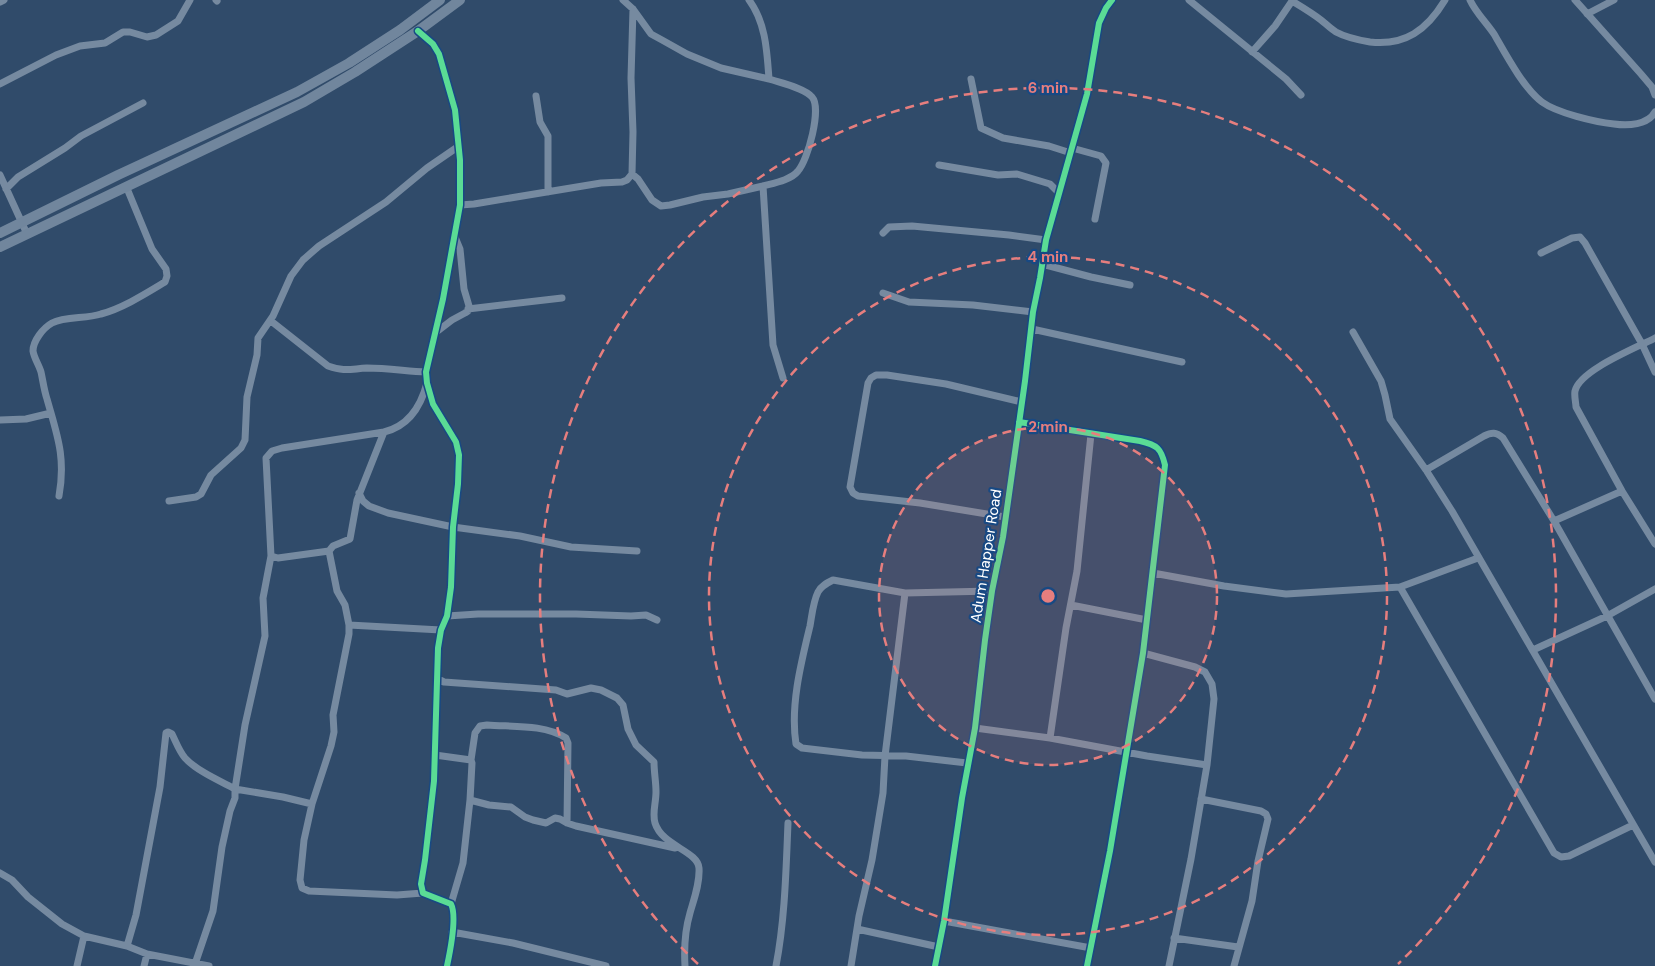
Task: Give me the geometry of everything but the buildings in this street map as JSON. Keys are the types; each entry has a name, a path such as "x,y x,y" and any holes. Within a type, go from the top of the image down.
{"street":[{"path":"0,2 4,0"},
{"path":"0,84 56,55 80,46 105,43 123,32 147,37 156,35 178,21 190,0"},
{"path":"0,233 297,92 400,30 440,0"},
{"path":"0,247 304,102 356,72 418,31 460,0"},
{"path":"623,0 633,9 652,34 687,54 721,68 769,79 807,92 814,98 816,104 814,126 803,163 798,172 784,180 728,194 661,206 652,200 638,179 632,174"},
{"path":"749,0 756,10 765,40 769,79"},
{"name":"Adum Happer Road","path":"935,966 944,921 967,763 974,728 992,591 1002,538 1022,402 1033,312 1046,240 1086,94 1099,22 1112,0"},
{"path":"1189,0 1286,79 1302,95"},
{"path":"1252,52 1275,26 1292,1 1336,32 1355,40 1384,44 1406,39 1425,25 1439,10 1445,0"},
{"path":"1470,0 1477,13 1492,31 1513,66 1535,96 1543,103 1593,121 1620,125 1639,123 1651,118 1655,112"},
{"path":"1575,0 1641,74 1652,87 1655,94"},
{"path":"1587,14 1614,0"},
{"path":"460,204 474,204 627,180 632,174 630,78 633,9"},
{"path":"418,31 433,44 439,54 455,110 459,146 460,204 443,299 426,372 433,404 456,442 459,455 453,527 453,556 447,616 441,630 438,648 434,781 421,884 423,893"},
{"path":"971,79 980,128 1003,138 1101,156 1106,163 1095,219"},
{"path":"536,96 540,122 548,136 548,192"},
{"path":"6,189 18,177 81,136 143,103"},
{"path":"169,501 196,498 201,494 211,475 241,448 245,440 247,397 257,355 258,338 271,321 291,276 303,260 319,246 386,202 427,168 459,146"},
{"path":"939,165 998,175 1017,174 1050,184 1058,192"},
{"path":"0,175 26,234"},
{"path":"59,496 62,481 60,445 33,348 43,330 52,323 100,315 130,302 166,282 166,269 152,249 126,186"},
{"path":"763,186 772,344 783,378"},
{"path":"883,233 889,227 912,226 1009,234 1046,240"},
{"path":"434,333 465,313 468,309 460,249 454,236"},
{"path":"1540,253 1572,238 1580,237 1642,344 1655,372"},
{"path":"1042,264 1090,277 1130,285"},
{"path":"883,293 909,302 973,304 1033,312"},
{"path":"468,309 562,298"},
{"path":"271,321 328,366 337,370 345,371 366,368 426,372"},
{"path":"1032,329 1182,362"},
{"path":"1353,332 1380,381 1390,419 1452,511 1654,860"},
{"path":"1655,338 1583,377 1575,391 1576,407 1622,491 1655,544"},
{"path":"1005,517 920,503 858,496 853,493 850,487 868,382 876,375 928,381 1022,402"},
{"path":"195,964 213,911 222,847 235,798 245,725 265,636 263,598 271,556 266,458 272,451 282,448 391,431 403,424 414,414 427,383"},
{"path":"0,420 26,419 51,413"},
{"path":"1019,422 1147,442 1153,444 1162,453 1166,465 1147,620 1127,752 1104,885 1087,966"},
{"path":"271,556 278,558 329,551 333,546 350,539 359,493 384,432"},
{"path":"1426,470 1484,436 1492,433 1498,434 1503,438 1554,522 1655,699"},
{"path":"1050,738 1079,557 1091,434"},
{"path":"1554,522 1622,491"},
{"path":"359,493 363,501 369,506 388,513 453,527 520,536 572,547 637,551"},
{"path":"329,551 337,591 345,605 349,625 333,715 334,732 312,804 304,840 300,880 302,888 309,891 361,894 397,895 423,893 451,904"},
{"path":"1153,573 1224,586 1286,594 1400,588 1478,558"},
{"path":"967,763 802,748 796,744 795,708 808,635 819,590 825,584 833,580 906,593 992,591"},
{"path":"1400,588 1554,853 1561,857 1569,856 1633,825"},
{"path":"1533,650 1607,616 1655,590"},
{"path":"851,966 883,793 885,756 906,593"},
{"path":"1071,605 1147,620"},
{"path":"447,616 478,614 646,615 657,620"},
{"path":"349,625 441,630"},
{"path":"1142,653 1195,667 1205,672 1212,684 1214,699 1207,765 1169,966"},
{"path":"438,679 444,682 556,690 567,694 590,688 601,690 617,698 623,704 628,729 636,745 654,762 656,793 654,812 656,824 662,834 679,849"},
{"path":"447,966 452,932 453,908 451,904 463,863 470,800 471,760 475,733 480,726 531,728 552,732 566,738 568,743 567,823"},
{"path":"974,728 1050,738 1207,765"},
{"path":"127,946 136,915 160,787 166,734 168,732 172,734 185,758 193,765 235,790 283,797 312,804"},
{"path":"435,755 471,760"},
{"path":"1201,798 1261,811 1266,814 1268,819 1258,861 1252,901 1234,966"},
{"path":"470,800 489,805 510,807 533,820 546,823 555,818 560,819 567,823 688,852 696,860 699,867 686,936 685,966"},
{"path":"776,966 780,947 788,823"},
{"path":"0,872 12,880 62,924 84,936 127,946 147,954 209,966"},
{"path":"944,921 1091,948"},
{"path":"857,929 939,947"},
{"path":"452,932 513,943 606,966"},
{"path":"77,966 84,936"},
{"path":"1174,938 1238,947"},
{"path":"144,966 147,954"}],"cycle path":[{"path":"935,966 975,728 992,591 1003,537 1033,312 1046,240 1087,94 1099,23 1112,0"},
{"path":"418,31 433,44 439,54 455,110 460,160 460,205 443,299 426,372 433,404 456,442 459,455 453,527 451,587 447,616 441,630 438,648 434,781 421,884 423,893 451,904 453,910 453,925 447,966"},
{"path":"1019,422 1146,442 1160,451 1165,465 1143,653 1110,851 1087,966"}]}
